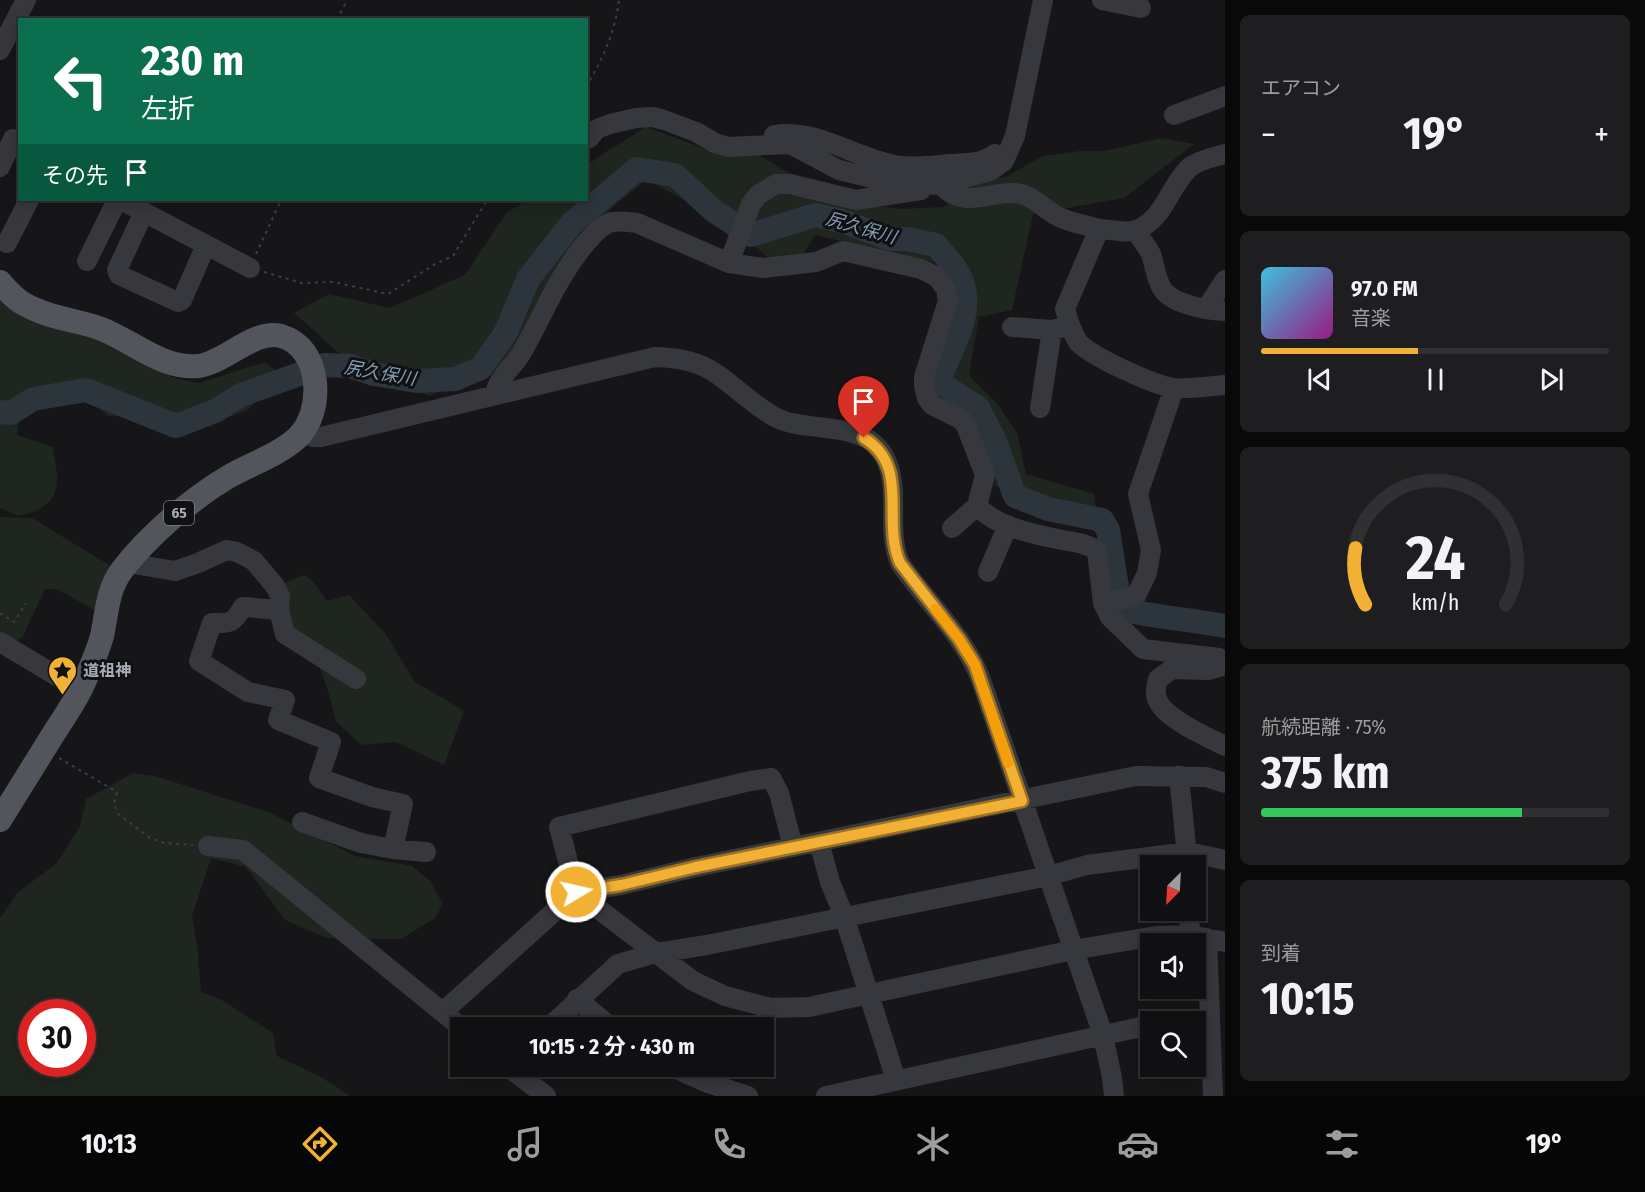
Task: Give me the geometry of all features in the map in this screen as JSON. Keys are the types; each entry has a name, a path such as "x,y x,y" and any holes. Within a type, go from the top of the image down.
{"main road":[{"path":"0,282 16,299 31,308 100,329 155,357 172,363 191,366 207,364 258,338 275,335 297,344 307,353 312,367 314,403 303,432"},
{"name":"65","path":"0,820 80,690 100,644 111,588 128,563 160,530 209,490 236,472 285,447 303,432"}],"street":[{"path":"0,50 26,0"},
{"path":"733,256 751,204 758,195 776,184 790,184 856,200 899,195 937,185 990,171 1004,161 1015,136 1043,0"},
{"path":"1102,0 1140,8"},
{"path":"762,145 766,137 789,133 809,135 896,166 983,162 994,155 1000,147 1018,95 1025,93"},
{"path":"1174,115 1225,96"},
{"path":"588,138 597,129 610,124 652,117 696,132 715,143 728,147 790,144 839,170 860,176 884,181 937,185 957,197 985,198 1012,192 1024,194 1061,218 1099,229 1135,230 1154,219 1161,211 1173,188 1189,168 1225,154"},
{"path":"0,167 11,138"},
{"path":"7,243 28,201"},
{"path":"87,261 118,201"},
{"path":"121,201 250,268"},
{"path":"144,212 117,270 119,275 178,302 182,300 206,245"},
{"path":"495,394 496,386 521,354 558,280 597,230 610,223 622,221 637,224 763,268 816,262 843,251 921,269 937,277 946,290 948,301 924,377 927,398 932,405 962,420 985,475 977,506 952,528"},
{"path":"1040,408 1065,309 1099,229"},
{"path":"1135,230 1150,253 1160,286 1173,299 1216,310 1225,280"},
{"path":"1012,327 1061,328 1098,357 1159,384 1201,388 1225,385"},
{"path":"303,432 313,437 321,437 655,357 674,357 701,364 716,372 752,402 779,419 850,432 875,445 883,454 892,479 894,550 909,577 959,639 975,665 1104,1035 1114,1096"},
{"path":"1114,601 1136,596 1147,573 1150,550 1138,494 1174,387"},
{"path":"977,506 985,514 1008,525 1027,532 1089,545 1097,551 1114,601 1110,617 1143,649 1219,658 1219,667 1209,670 1172,669 1158,680 1156,695 1161,708 1190,728 1225,746"},
{"path":"988,572 1008,525"},
{"path":"128,563 175,571 227,550 237,552 254,561 275,586 280,596 279,610 285,634 356,679"},
{"path":"279,610 243,607 230,623 212,623 200,660 248,692 285,700 278,720 331,742 320,778 403,804 393,849"},
{"path":"0,642 80,690"},
{"path":"444,1011 576,892 621,885 696,867 1136,776 1206,777 1225,783"},
{"path":"1179,776 1188,855"},
{"path":"793,848 779,793 771,778 750,781 559,827 576,892 693,981 725,996 770,1008 809,1006 870,995 1073,950 1156,936 1207,938"},
{"path":"302,822 361,843 426,852"},
{"path":"819,842 830,882 844,916 896,1080"},
{"path":"208,846 243,850 450,1017"},
{"path":"1206,859 1225,860"},
{"path":"559,1017 618,964 656,953 707,945 1048,876 1087,865 1140,862"},
{"path":"1196,921 1207,938 1213,1096"},
{"path":"577,999 599,1017"},
{"path":"826,1096 1140,1027"},
{"path":"521,1077 546,1096"},
{"path":"695,1077 748,1096"}],"path":[{"path":"338,18 347,0"},
{"path":"588,83 611,38 619,0"},
{"path":"281,201 250,268 302,283 333,282 388,294 435,264 453,256 486,201"},
{"path":"0,613 14,622 26,603"},
{"path":"45,749 117,792 114,803 117,813 150,838 165,843 208,846"}],"shaded area":[{"path":"646,127 711,151 757,154 838,202 901,209 943,207 973,185 1007,176 1043,156 1080,151 1105,151 1161,138 1194,144 1124,198 1033,214 1012,310 979,317 969,375 999,406 1017,433 1026,474 1094,494 1096,509 995,486 993,450 942,385 947,346 959,298 937,263 815,235 799,261 774,263 734,227 707,219 694,205 647,180 617,203 583,237 508,364 429,396 339,353 294,313 329,294 390,308 465,275 507,212 526,201 588,201 588,163"},
{"path":"0,299 18,315 82,332 174,378 199,383 265,362 280,374 248,410 202,427 166,416 137,398 126,415 108,416 82,394 42,401 19,415 17,435 53,447 57,483 51,500 33,512 18,516 0,508"},
{"path":"0,517 32,518 114,568 98,612 57,589 45,589 23,636 16,641 0,633"},
{"path":"304,575 313,581 327,601 349,595 385,633 415,682 464,711 444,765 396,742 362,745 336,722 315,653 288,631 278,586"},
{"path":"133,773 155,776 268,812 355,856 412,866 430,881 443,904 435,918 401,939 327,938 285,920 246,867 211,858 192,916 201,992 220,999 273,1033 277,1056 321,1077 350,1096 0,1096 0,918 18,892 56,864 80,826 86,799"}],"waterway":[{"name":"尻久保川","path":"0,412 11,413 33,399 86,390 176,426 215,411 241,395 325,365 350,366 374,374 417,381 455,379 481,368 506,332 528,279 572,223 637,169 675,175 714,211 751,235 815,215 842,221 890,239 907,239 936,245 960,276 965,300 962,324 938,382 978,408 995,441 1015,496 1048,509 1102,520 1108,530 1117,587 1124,610 1225,626"}],"slow traffic":[{"path":"935,609 959,639 975,665 1008,763"}],"place":[{"name":"道祖神","path":"62,696"}],"route":[{"path":"576,892 621,885 696,867 1022,801 975,665 959,639 909,577 894,550 892,479 889,466 875,445 864,438"}]}
